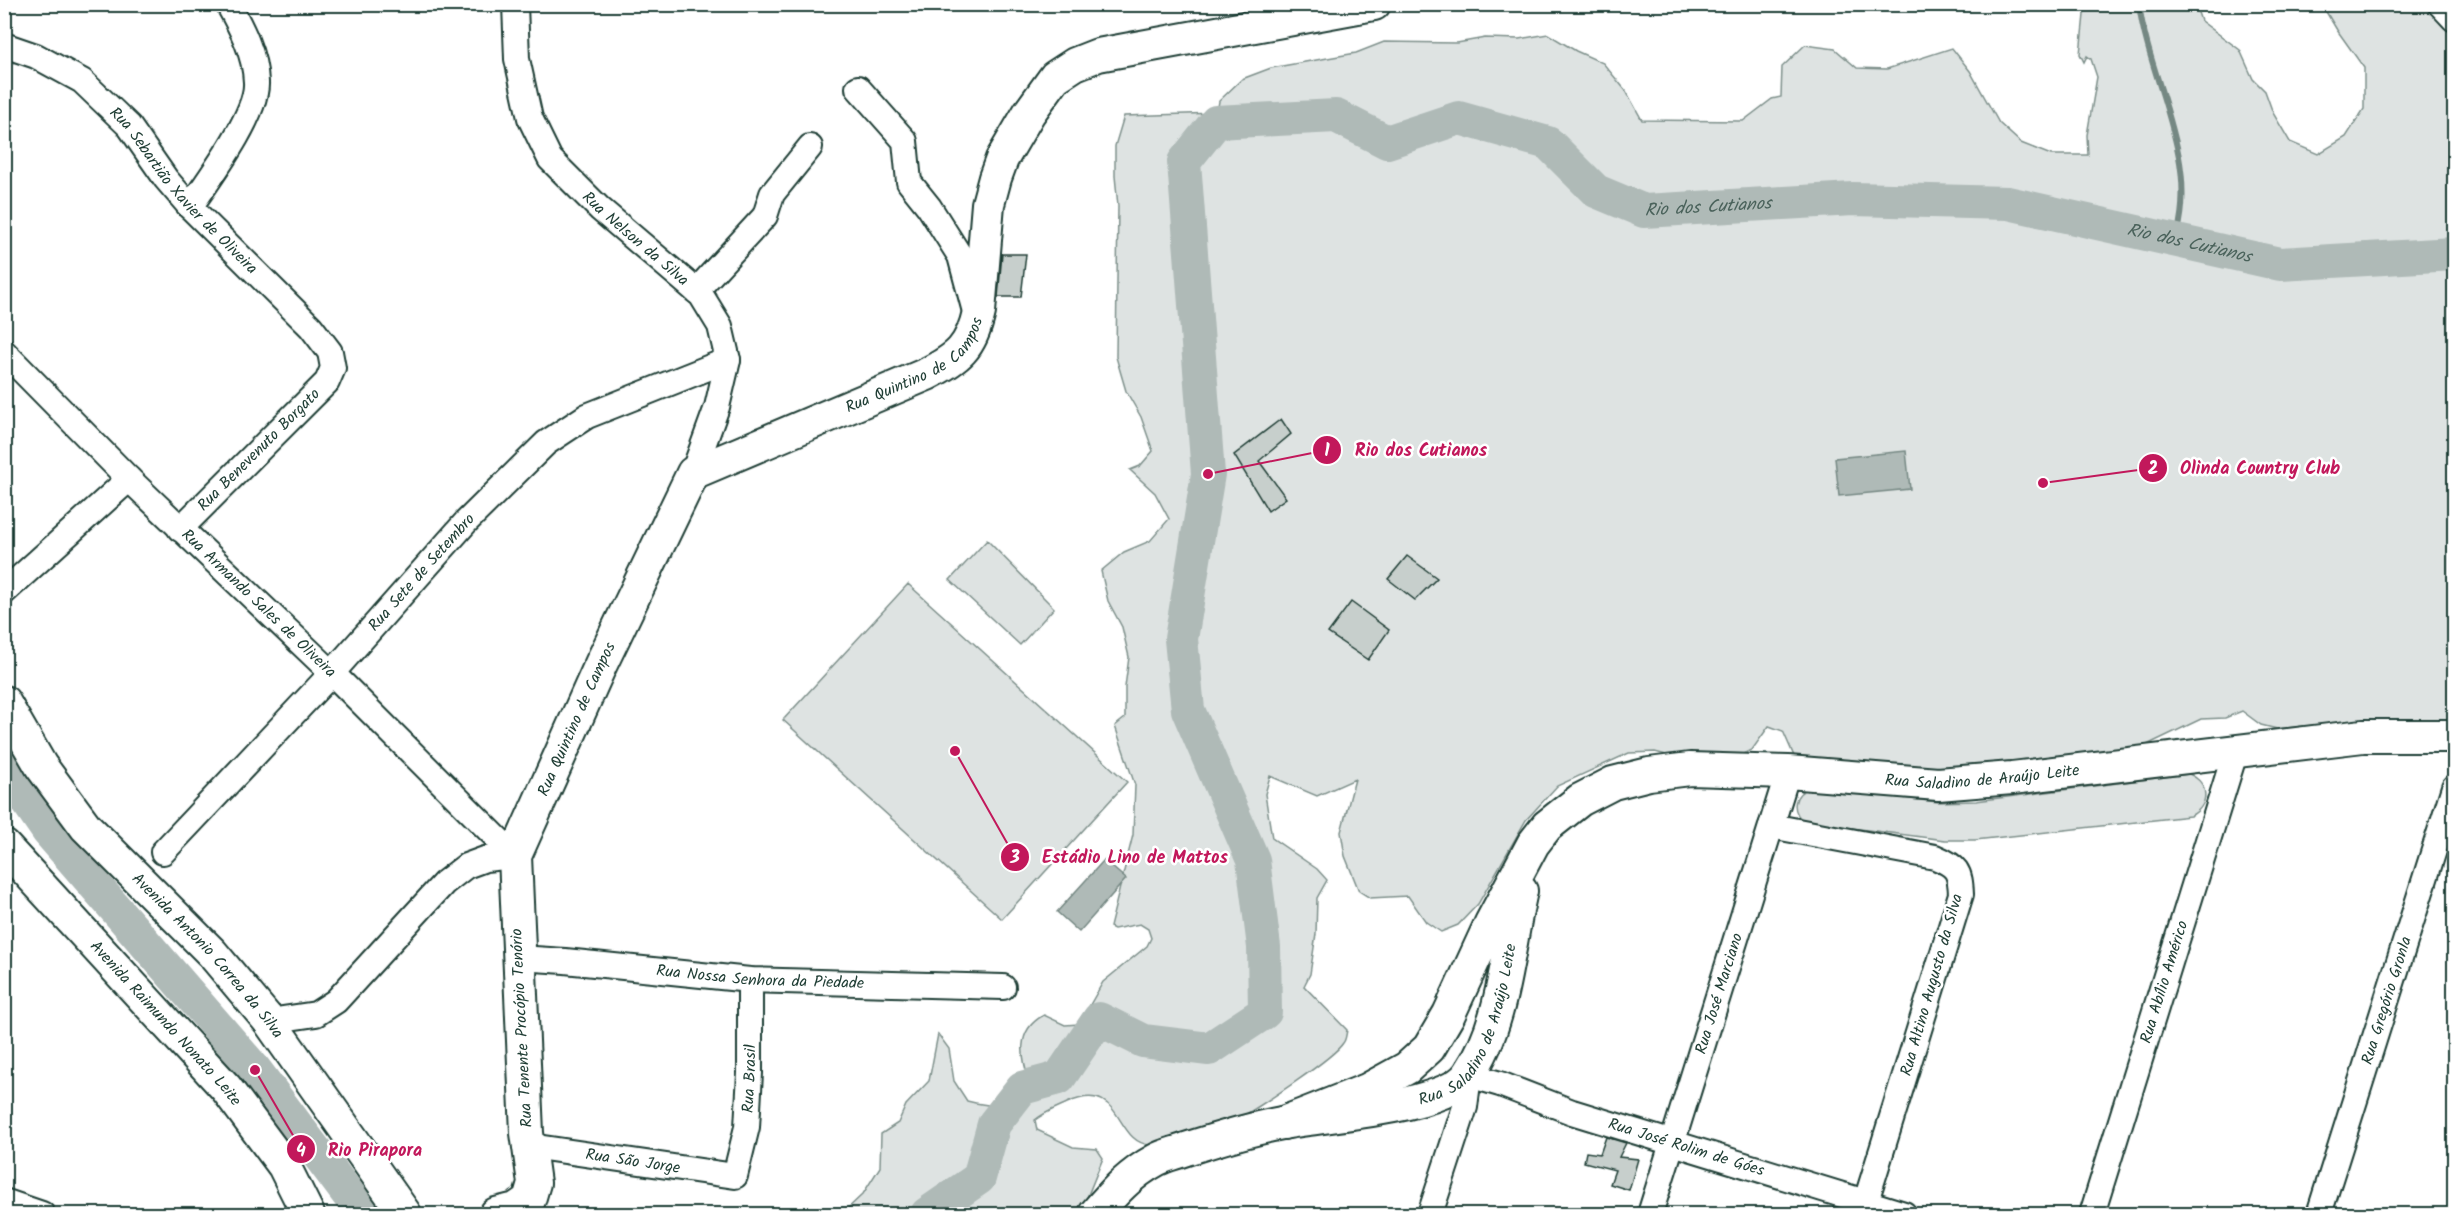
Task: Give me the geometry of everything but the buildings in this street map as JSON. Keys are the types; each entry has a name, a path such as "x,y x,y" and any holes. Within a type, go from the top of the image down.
{"main road":[{"name":"Rua Quintino de Campos","path":"514,856 693,473 927,374 957,357 967,346 976,327 988,204 995,178 1002,159 1029,113 1055,77 1075,64 1098,55 1374,4"},
{"name":"Avenida Antonio Correa da Silva","path":"4,702 41,766 86,827 140,884 212,953 269,1021 405,1215"},
{"name":"Rua Saladino de Araújo Leite","path":"1283,1123 1368,1090 1425,1053 1449,1014 1491,923 1533,844 1547,826 1580,800 1613,783 1649,774 1690,769 1788,772 1938,784 2012,778 2363,736 2454,736"},
{"name":"Rua Saladino de Araújo Leite","path":"1095,1215 1122,1183 1157,1159 1209,1141 1283,1123 1357,1113 1456,1084 1496,1015 1511,933 1533,844"},
{"name":"Avenida Raimundo Nonato Leite","path":"6,854 226,1088 284,1166 308,1215"},
{"name":"Rua Tenente Procópio Tenório","path":"496,1215 516,1209 529,1200 534,1183 527,1133 514,856"},
{"path":"1425,1053 1452,1056 1456,1084"}],"street":[{"path":"190,207 219,164 250,109 257,83 251,53 228,4"},
{"name":"Rua Nelson da Silva","path":"515,4 517,59 521,79 530,118 550,159 600,209 701,295 720,326 728,360 717,407 693,473"},
{"path":"2440,4 2454,19"},
{"name":"Rua Sebartião Xavier de Oliveira","path":"4,45 36,56 82,81 129,126 166,179 190,207 311,327 330,352 333,368"},
{"path":"858,88 905,141 909,182 960,256 973,298 976,327"},
{"path":"696,291 765,216 772,194 810,147"},
{"name":"Rua Armando Sales de Oliveira","path":"4,352 129,479 332,673 514,856"},
{"name":"Rua Sete de Setembro","path":"163,852 332,673 466,522 546,443 587,416 728,360"},
{"name":"Rua Benevenuto Borgato","path":"180,529 327,382 333,368"},
{"path":"4,592 129,479"},
{"name":"Rua Abílio Américo","path":"2092,1215 2235,750"},
{"name":"Rua José Marciano","path":"1650,1215 1674,1145 1788,772"},
{"name":"Rua Gregório Gronla","path":"2319,1215 2454,787"},
{"name":"Rua Altino Augusto da Silva","path":"1771,826 1935,857 1953,864 1960,878 1961,894 1864,1208"},
{"path":"269,1021 316,1014 336,1001 444,884 466,866 485,859 514,856"},
{"name":"Rua Nossa Senhora da Piedade","path":"519,958 750,980 1003,987"},
{"name":"Rua Brasil","path":"735,1176 747,1127 750,1073 750,980"},
{"path":"1430,1215 1465,1107 1456,1084"},
{"name":"Rua José Rolim de Góes","path":"1456,1084 1500,1084 1572,1112 1864,1208 1904,1215"},
{"name":"Rua São Jorge","path":"530,1146 735,1176"},
{"path":"4,1201 42,1215"}],"shaded area":[{"path":"2195,4 2201,21 2240,50 2253,79 2265,91 2273,113 2290,142 2318,154 2346,137 2364,109 2364,68 2322,5 2454,5 2454,726 2334,723 2277,729 2261,725 2242,711 2225,718 2201,719 2130,753 2059,778 1816,773 1794,756 1783,731 1769,726 1752,750 1736,758 1701,764 1655,752 1629,753 1557,786 1526,820 1478,904 1458,925 1441,932 1426,922 1408,896 1370,898 1359,891 1345,856 1341,832 1355,779 1317,796 1270,776 1265,794 1272,838 1317,869 1327,880 1317,898 1316,934 1310,974 1304,986 1347,1030 1345,1040 1337,1050 1296,1081 1243,1116 1184,1139 1151,1145 1139,1142 1130,1134 1109,1105 1099,1099 1085,1098 1067,1103 1035,1120 1037,1130 1073,1147 1097,1149 1103,1158 1086,1200 1075,1214 842,1214 863,1194 880,1167 881,1134 898,1123 906,1105 929,1081 938,1034 949,1049 954,1081 967,1101 994,1106 1009,1103 1030,1085 1023,1046 1024,1037 1034,1022 1044,1015 1065,1025 1079,1024 1103,982 1147,946 1151,938 1148,929 1140,924 1114,929 1110,927 1133,835 1135,785 1115,726 1125,718 1125,687 1129,657 1122,627 1108,601 1101,571 1124,552 1150,541 1169,519 1155,493 1130,470 1140,466 1153,451 1141,417 1126,391 1116,357 1118,206 1115,146 1124,116 1217,113 1219,101 1242,79 1271,68 1356,53 1384,42 1457,43 1485,38 1519,39 1548,34 1576,51 1603,63 1626,91 1642,120 1743,121 1772,99 1781,97 1782,67 1805,45 1835,49 1857,68 1887,69 1952,48 1970,71 1999,123 2021,143 2051,155 2088,155 2087,135 2097,77 2091,59 2087,56 2084,62 2080,54 2085,5"},
{"path":"1906,451 1910,489 1839,496 1835,458"},
{"path":"987,540 1054,608 1020,645 950,580"},
{"path":"908,584 1127,782 1002,919 783,720"},
{"path":"2189,774 2201,783 2205,795 2197,812 2190,816 1975,840 1945,840 1806,822 1795,809 1800,794 1810,788 1938,802 1976,801"},
{"path":"1104,860 1126,879 1079,932 1057,912"}],"waterway":[{"path":"2139,4 2178,152 2182,182 2182,211 2175,241"},
{"name":"Rio dos Cutianos","path":"927,1214 979,1178 994,1124 1022,1088 1059,1078 1099,1019 1143,1041 1209,1049 1265,1012 1264,947 1253,860 1188,710 1181,639 1208,474 1184,162 1216,122 1336,116 1387,142 1459,118 1548,143 1596,191 1644,211 1853,199 2008,203 2280,264 2454,254"},
{"path":"4,767 48,831 255,1070 363,1214"}],"place":[{"name":"Rio dos Cutianos","path":"1208,474"},
{"name":"Olinda Country Club","path":"2043,483"},
{"name":"Estádio Lino de Mattos","path":"955,751"},
{"name":"Rio Pirapora","path":"255,1070"}]}
